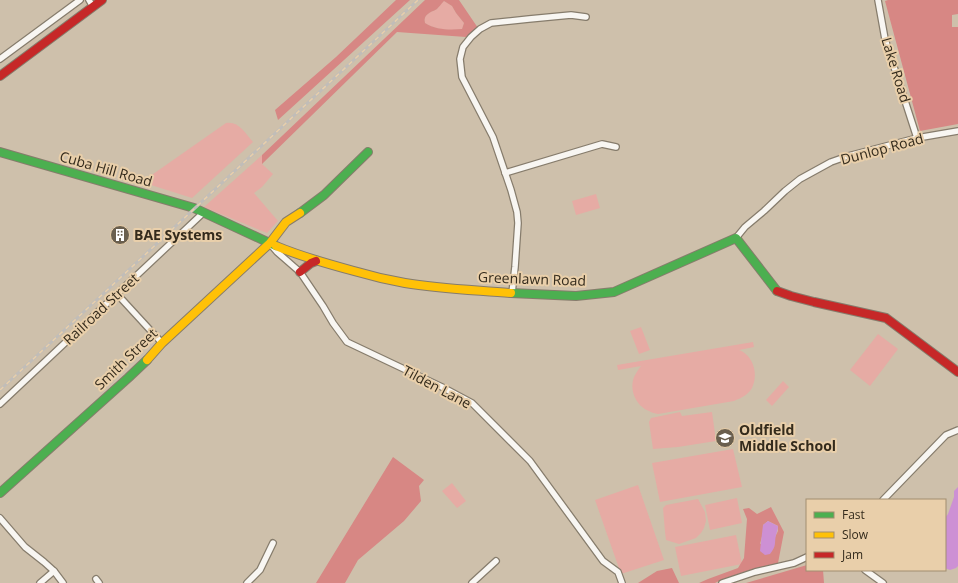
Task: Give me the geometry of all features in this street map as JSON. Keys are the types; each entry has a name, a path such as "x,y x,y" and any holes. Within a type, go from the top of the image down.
{"main road":[{"path":"0,76 91,3 102,0"},
{"name":"Cuba Hill Road","path":"0,152 194,208 203,213"},
{"name":"Smith Street","path":"0,493 135,372 162,343 270,244 286,222 324,195 368,152"},
{"name":"Greenlawn Road","path":"203,213 293,253 316,261 373,276 406,283 512,293 576,296 614,292 736,238"},
{"path":"736,238 777,291 814,302 886,318 958,372"},
{"path":"300,272 316,261"}],"street":[{"path":"0,59 80,0"},
{"name":"Lake Road","path":"878,0 885,39 918,138"},
{"path":"512,293 518,222 517,212 493,137 462,77 460,59 463,47 480,29 491,24 571,15 586,17"},
{"name":"Dunlop Road","path":"736,238 745,227 800,179 831,162 848,156 918,138 958,130"},
{"path":"505,173 602,144 616,147"},
{"name":"Railroad Street","path":"0,404 203,213"},
{"name":"Tilden Lane","path":"270,244 300,272 347,342 442,387 472,403 493,423 530,461 603,560 618,572 622,583"},
{"path":"117,294 162,343"},
{"path":"884,499 946,435 958,430"},
{"path":"0,518 25,547 54,571 63,583"},
{"path":"247,583 260,570 273,543"},
{"path":"722,583 755,572 794,563 806,557"},
{"path":"472,583 496,561"},
{"path":"40,583 54,571"},
{"path":"866,571 883,583"}],"shaded area":[{"path":"396,0 410,0 278,120 275,110 336,57"},
{"path":"425,0 459,0 478,28 466,37 397,32 262,164 262,155","holes":["444,1 452,6 464,23 462,29 438,28 425,23 426,16 437,9"]},
{"path":"958,0 958,14 952,15 952,27 958,27 958,124 920,131 885,1"},
{"path":"444,1 452,6 464,23 462,29 443,29 425,23 426,16 437,9"},
{"path":"226,123 235,124 238,126 253,142 192,198 151,185 146,179"},
{"path":"262,155 262,164 273,174 262,187 254,193 278,221 267,233 204,207"},
{"path":"596,194 600,208 576,215 572,201"},
{"path":"641,327 650,350 639,354 630,331"},
{"path":"878,334 898,349 870,386 850,370"},
{"path":"753,342 754,347 739,350 748,356 755,371 754,383 752,388 746,394 734,401 658,414 644,409 637,401 633,392 633,382 641,366 618,370 617,365"},
{"path":"783,381 789,387 772,406 766,400"},
{"path":"680,412 682,416 712,412 716,441 653,449 649,422 651,418"},
{"path":"733,449 742,487 660,502 652,463"},
{"path":"393,457 424,480 419,486 421,501 404,521 358,560 345,583 316,583"},
{"path":"452,483 466,501 457,508 442,491"},
{"path":"638,485 664,560 621,574 595,500"},
{"path":"958,487 958,566 950,570 946,568 946,517 954,497 954,491"},
{"path":"737,498 742,523 710,530 705,505"},
{"path":"698,499 705,512 706,521 701,533 696,538 679,544 666,540 663,508 666,505"},
{"path":"771,507 784,532 778,563 715,583 699,583 738,568 744,558 747,519 743,509 749,508 757,514","holes":["768,521 778,526 778,531 775,537 760,544 763,533 763,525"]},
{"path":"768,521 778,527 774,548 770,554 765,555 760,551 763,525"},
{"path":"736,535 742,564 681,576 675,547"},
{"path":"806,565 806,571 823,571 824,583 746,583"},
{"path":"672,568 679,583 638,583 657,571"}],"railway":[{"path":"0,390 418,0"}],"traffic: fast":[{"path":"0,152 194,208 276,246"},
{"path":"300,213 324,195 368,152"},
{"path":"511,293 576,296 614,292 736,238 777,291"},
{"path":"0,493 147,360"}],"traffic: slow":[{"path":"147,360 162,343 270,243 286,222 300,213"},
{"path":"276,246 325,263 392,281 431,287 511,293"}],"traffic: jam":[{"path":"0,76 102,0"},
{"path":"300,272 316,261"},
{"path":"777,291 814,302 886,318 958,372"}],"place":[{"name":"BAE Systems","path":"120,235"},
{"name":"Oldfield Middle School","path":"725,438"}]}
